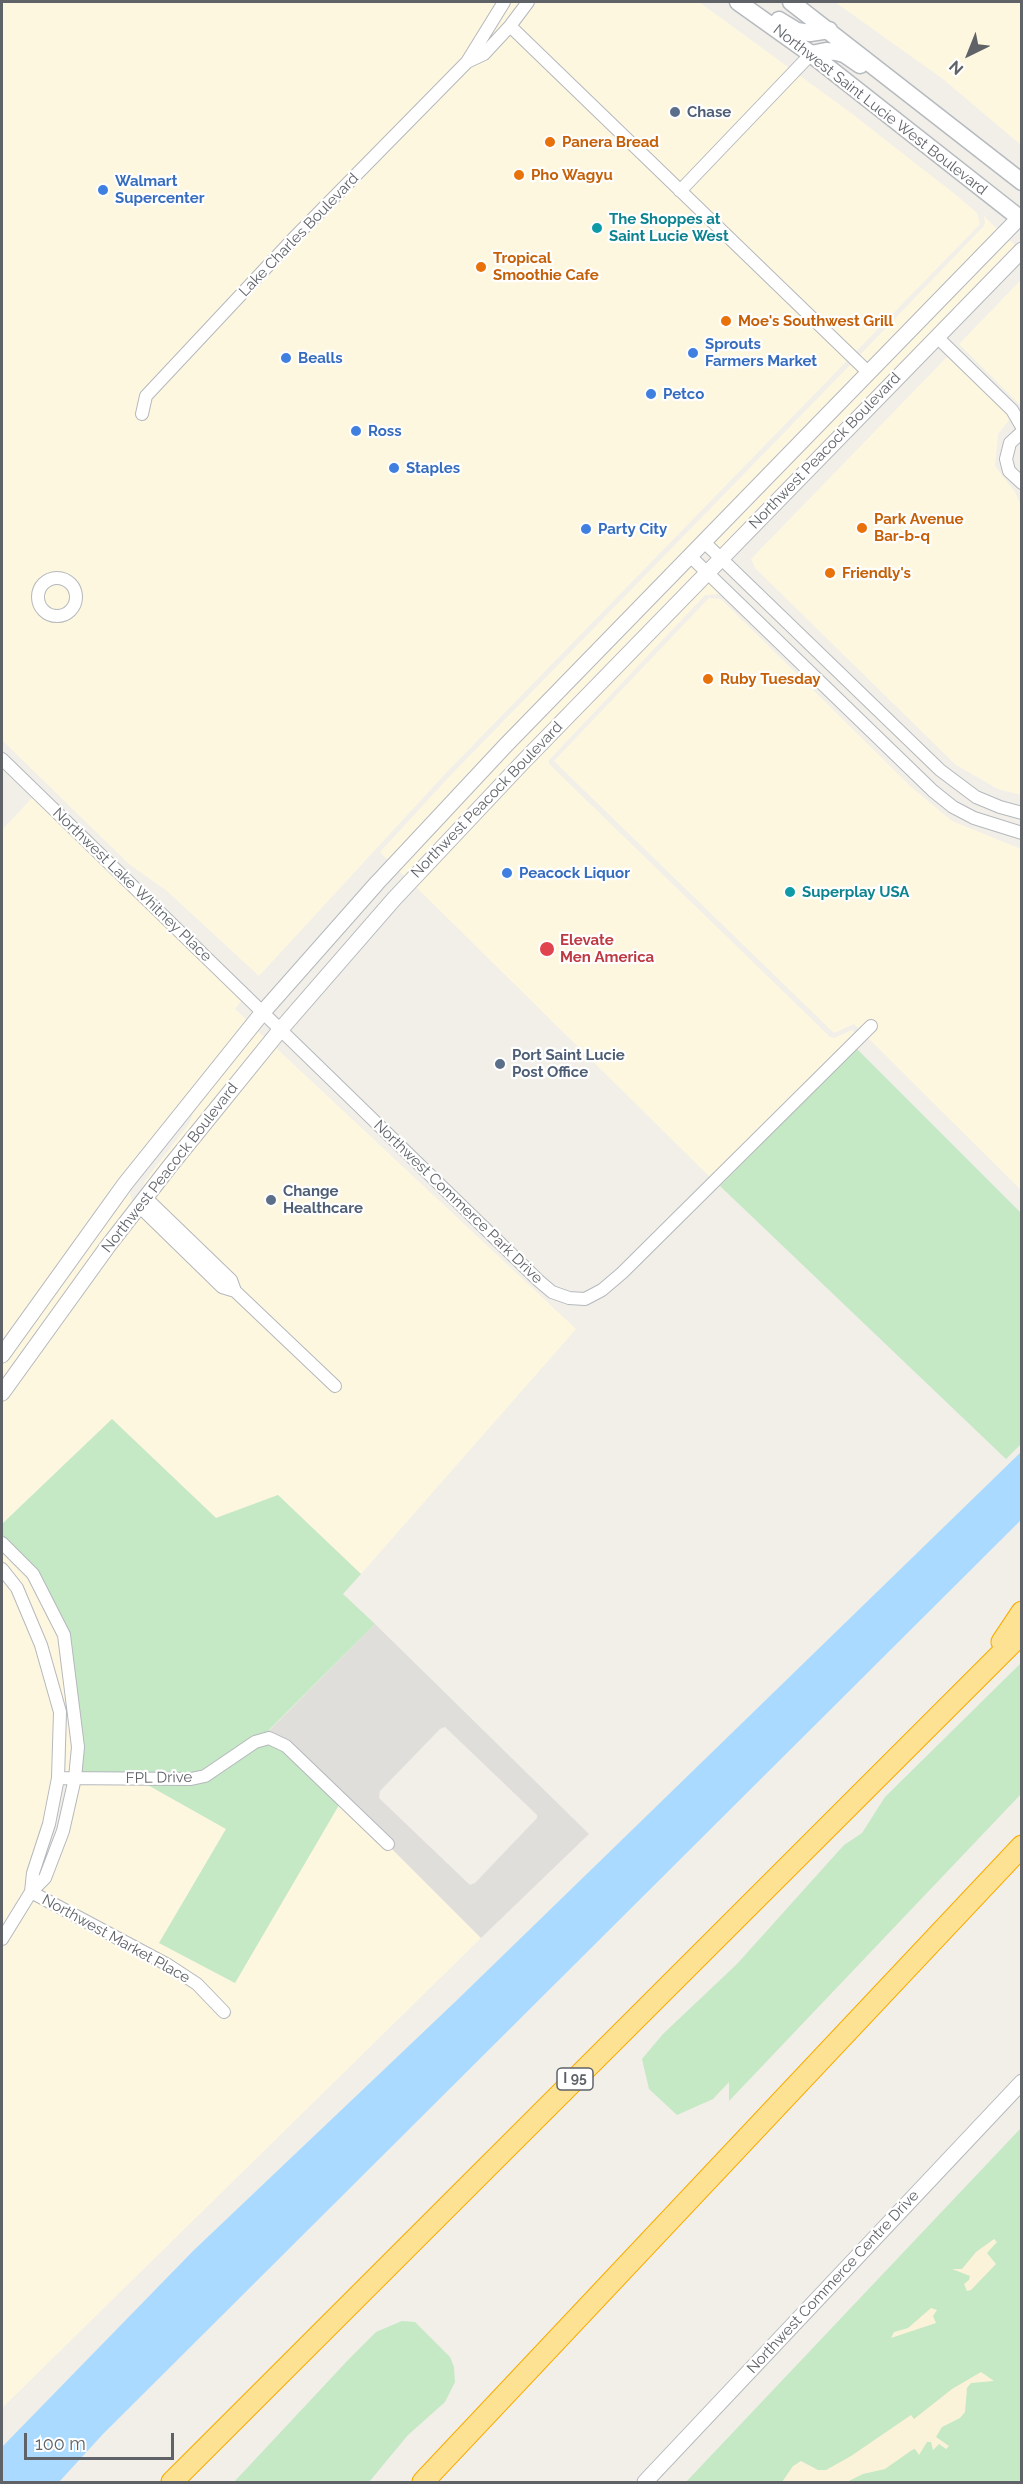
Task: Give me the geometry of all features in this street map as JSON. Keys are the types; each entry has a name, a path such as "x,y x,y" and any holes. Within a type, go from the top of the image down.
{"highway":[{"path":"979,1676 1022,1612"},
{"name":"I 95","path":"172,2482 1022,1633"},
{"path":"423,2482 1022,1846"}],"main road":[{"name":"Northwest Saint Lucie West Boulevard","path":"738,2 811,54 1021,218"},
{"path":"754,2 797,31 810,33 829,30"},
{"path":"791,2 1022,182"},
{"path":"811,54 826,51 844,54 965,146 986,152"}],"street":[{"path":"466,62 504,2"},
{"path":"466,62 483,54 510,26 528,2"},
{"path":"510,26 869,373"},
{"path":"680,191 811,54"},
{"name":"Lake Charles Boulevard","path":"142,414 146,396 466,62"},
{"name":"Northwest Peacock Boulevard","path":"2,1355 125,1184 263,1012 416,841 690,556 1021,218"},
{"name":"Northwest Peacock Boulevard","path":"2,1393 142,1202 281,1029 394,899 720,558 1022,250"},
{"path":"937,337 1012,410 1022,427"},
{"path":"1022,432 1010,443 1006,453 1009,471 1022,483"},
{"path":"704,542 956,784 984,800 1022,813"},
{"path":"690,556 933,791 953,807 974,818 1022,833"},
{"path":"806,670 820,655"},
{"name":"Northwest Lake Whitney Place","path":"2,759 263,1012"},
{"name":"Northwest Commerce Park Drive","path":"263,1012 539,1281 552,1292 569,1298 585,1299 602,1290 622,1273 871,1026"},
{"path":"192,1101 185,1121 139,1181 136,1193 222,1287 235,1291 335,1386"},
{"path":"2,1543 33,1574 64,1635 78,1747 75,1778 63,1831 45,1878 32,1892 2,1939"},
{"path":"2,1569 17,1588 41,1645 60,1712 58,1778 49,1824 33,1873 32,1892"},
{"name":"FPL Drive","path":"58,1778 206,1776 255,1742 269,1738 286,1746 388,1844"},
{"name":"Northwest Market Place","path":"32,1892 168,1965 197,1984 224,2012"},
{"name":"Northwest Commerce Centre Drive","path":"645,2482 1022,2082"}],"shaded area":[{"path":"2,2 699,2 851,113 956,195 977,213 980,224 445,774 259,976 167,891 129,864 2,740"},
{"path":"835,2 1021,2 1021,145 943,79"},
{"path":"984,216 999,231 869,365 859,356 983,227"},
{"path":"1007,238 1017,247 721,550 712,541"},
{"path":"1021,280 1021,406 959,344"},
{"path":"947,357 1006,412 1009,420 998,434 995,466 1015,492 1021,506 1021,795 998,789 956,765 755,568 751,559"},
{"path":"851,364 861,374 390,862 380,852 449,777"},
{"path":"689,564 699,573 406,878 397,869"},
{"path":"706,580 720,594 705,595 549,760 549,764 830,1037 834,1038 852,1030 856,1034 711,1178 414,885"},
{"path":"709,598 721,599 910,786 952,821 1021,849 1021,1190 854,1024 834,1033 554,761"},
{"path":"33,797 242,1000 235,1009 249,1022 2,1346 2,830"},
{"path":"256,1029 266,1039 141,1192 153,1170 189,1124 197,1103"},
{"path":"274,1046 576,1329 361,1574 278,1495 216,1518 112,1419 2,1524 2,1402 139,1214 218,1291 234,1298 334,1394 342,1386 242,1289 235,1275 153,1196"},
{"path":"132,1184 130,1194 133,1205 2,1384 2,1364"},
{"path":"2,1551 28,1577 59,1638 72,1748 70,1772 64,1772 66,1710 46,1642 22,1585 2,1560"},
{"path":"2,1578 12,1592 36,1647 55,1714 53,1778 44,1823 26,1889 2,1930"},
{"path":"375,1624 589,1834 481,1938 391,1848 395,1843 290,1742 269,1731","holes":["445,1727 537,1815 537,1818 475,1883 470,1885 379,1798 380,1791 440,1729"]},
{"path":"79,1783 146,1784 226,1829 159,1943 235,1983 339,1805 387,1852 391,1848 481,1938 2,2408 2,1948 33,1899 165,1970 193,1989 224,2020 232,2012 201,1980 172,1961 41,1890"}],"green space":[{"path":"856,1048 1021,1213 1021,1444 1006,1459 720,1186"},
{"path":"112,1419 216,1518 278,1495 361,1574 343,1594 375,1624 269,1730 272,1733 204,1771 191,1773 81,1772 69,1632 38,1571 2,1535 2,1524"},
{"path":"1021,1663 1021,1794 729,2101 729,2082 713,2099 677,2115 649,2089 642,2059 663,2034 737,1964 844,1845 862,1833 885,1797"},
{"path":"268,1744 283,1750 339,1805 235,1983 159,1943 226,1829 146,1784 190,1784 257,1747"},
{"path":"1021,2128 1021,2482 686,2482"},
{"path":"402,2321 415,2322 450,2357 454,2367 455,2382 445,2402 408,2435 369,2482 234,2482 376,2332"}],"sand":[{"path":"994,2239 997,2242 987,2253 996,2264 971,2290 967,2291 964,2284 970,2276 952,2269 962,2269 976,2252"},
{"path":"931,2308 937,2310 933,2316 936,2323 891,2338 894,2332 908,2328"},
{"path":"981,2372 994,2381 971,2383 967,2388 965,2412 960,2418 942,2427 936,2437 949,2446 946,2449 939,2444 933,2450 931,2442 927,2442 919,2455 915,2449 912,2450 885,2469 863,2474 847,2482 782,2482 793,2466 801,2461 818,2470 826,2470 851,2456 911,2415 914,2419 952,2389"}],"water":[{"path":"1021,1452 1021,1520 103,2434 59,2482 2,2482 2,2447 193,2251 455,2002"}],"place":[{"name":"Chase","path":"675,112"},
{"name":"Panera Bread","path":"550,142"},
{"name":"Pho Wagyu","path":"519,175"},
{"name":"Walmart Supercenter","path":"103,190"},
{"name":"The Shoppes at Saint Lucie West","path":"597,228"},
{"name":"Tropical Smoothie Cafe","path":"481,267"},
{"name":"Moe's Southwest Grill","path":"726,321"},
{"name":"Sprouts Farmers Market","path":"693,353"},
{"name":"Bealls","path":"286,358"},
{"name":"Petco","path":"651,394"},
{"name":"Ross","path":"356,431"},
{"name":"Staples","path":"394,468"},
{"name":"Park Avenue Bar-b-q","path":"862,528"},
{"name":"Party City","path":"586,529"},
{"name":"Friendly's","path":"830,573"},
{"name":"Ruby Tuesday","path":"708,679"},
{"name":"Peacock Liquor","path":"507,873"},
{"name":"Superplay USA","path":"790,892"},
{"name":"Elevate Men America","path":"547,949"},
{"name":"Port Saint Lucie Post Office","path":"500,1064"},
{"name":"Change Healthcare","path":"271,1200"}]}
